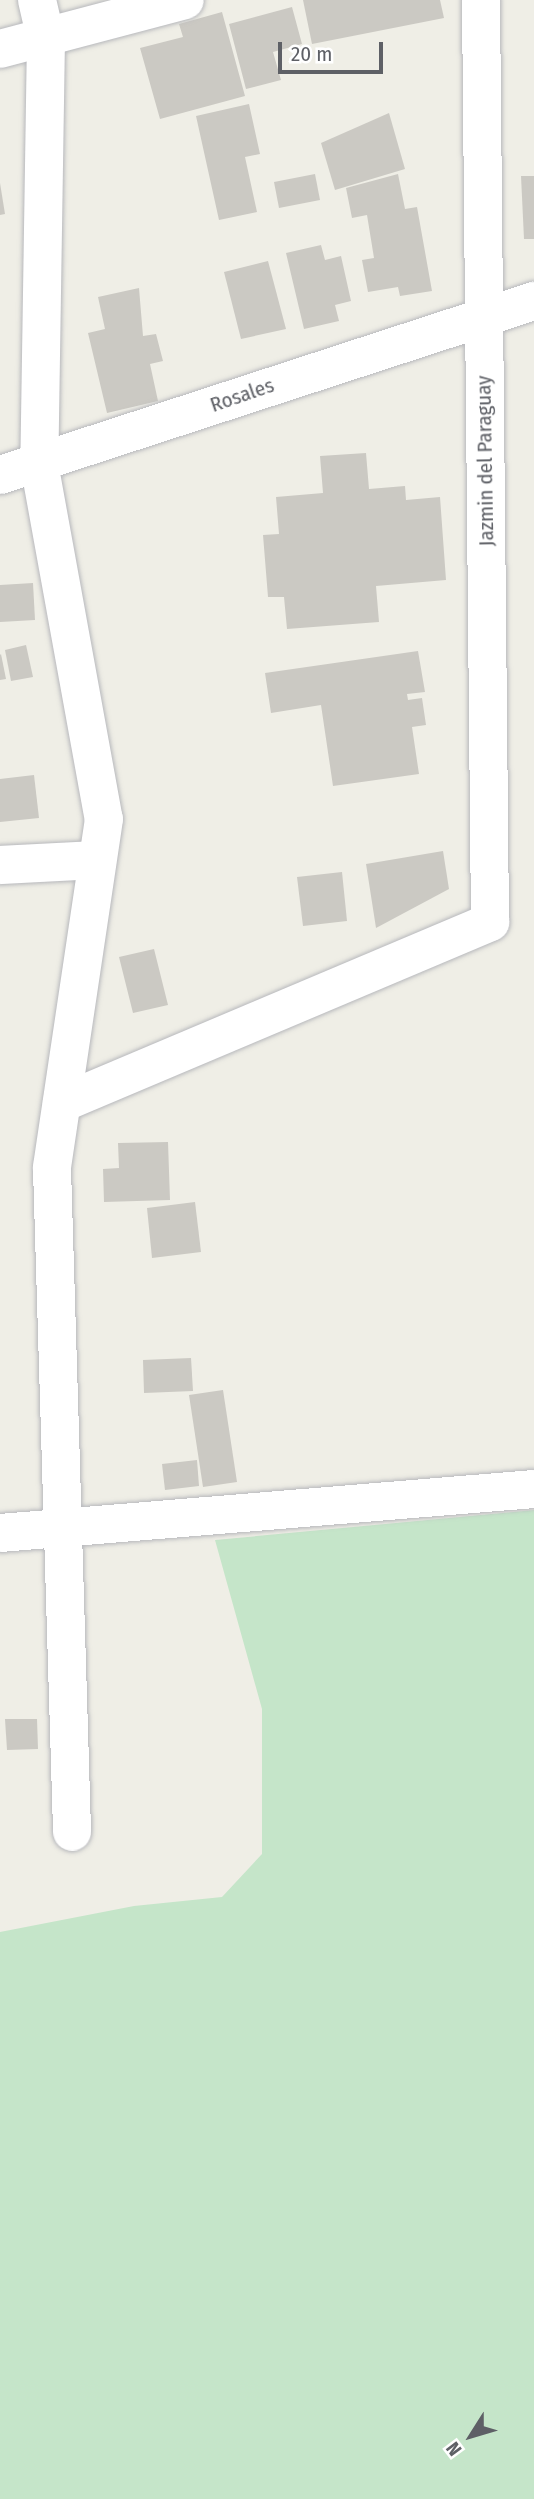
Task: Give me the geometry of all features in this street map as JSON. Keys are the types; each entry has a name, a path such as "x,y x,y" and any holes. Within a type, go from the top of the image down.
{"street":[{"path":"37,0 46,38 39,463 104,819 52,1168 72,1832"},
{"path":"0,49 185,0"},
{"name":"Jazmin del Paraguay","path":"62,1103 489,922 481,0"},
{"name":"Rosales","path":"0,475 484,314 534,301"},
{"path":"0,865 97,860"},
{"path":"0,1533 63,1530 534,1489"}],"green space":[{"path":"534,1510 534,2499 0,2499 0,1932 134,1906 222,1897 262,1854 262,1709 215,1540"}],"building":[{"path":"303,0 440,0 444,18 312,44"},
{"path":"292,7 302,44 273,52 281,80 246,89 229,24"},
{"path":"222,12 245,96 160,119 140,48 183,37 179,24"},
{"path":"249,104 260,154 245,157 257,212 219,220 196,116"},
{"path":"389,113 405,169 335,190 321,143"},
{"path":"315,174 320,200 279,208 274,182"},
{"path":"398,174 405,209 417,207 432,291 400,296 398,287 368,292 362,260 374,258 367,215 352,218 346,188"},
{"path":"521,176 534,176 534,239 524,239"},
{"path":"0,183 5,214 0,215"},
{"path":"321,245 325,260 341,256 351,301 335,305 339,321 304,329 286,253"},
{"path":"268,261 286,329 241,339 224,272"},
{"path":"139,288 143,336 156,334 163,361 150,364 158,401 107,413 88,333 105,329 98,297"},
{"path":"366,453 369,489 405,486 406,500 440,497 446,580 376,586 379,622 287,629 284,597 268,597 263,535 279,534 276,497 323,493 320,456"},
{"path":"33,583 35,620 0,622 0,585"},
{"path":"26,645 33,677 11,681 5,650"},
{"path":"418,651 425,692 407,694 408,700 422,698 426,725 412,727 419,774 333,786 321,705 271,713 265,673"},
{"path":"0,655 6,679 0,680"},
{"path":"34,775 39,818 0,822 0,779"},
{"path":"443,851 449,889 376,928 366,864"},
{"path":"342,872 347,921 303,926 297,877"},
{"path":"154,949 168,1005 133,1013 119,957"},
{"path":"168,1142 170,1200 104,1202 103,1169 119,1168 118,1143"},
{"path":"195,1202 201,1252 152,1258 147,1208"},
{"path":"191,1358 193,1391 144,1393 143,1360"},
{"path":"223,1390 237,1482 203,1487 189,1395"},
{"path":"197,1460 199,1486 165,1490 162,1464"},
{"path":"5,1719 37,1719 38,1749 7,1750"}]}
